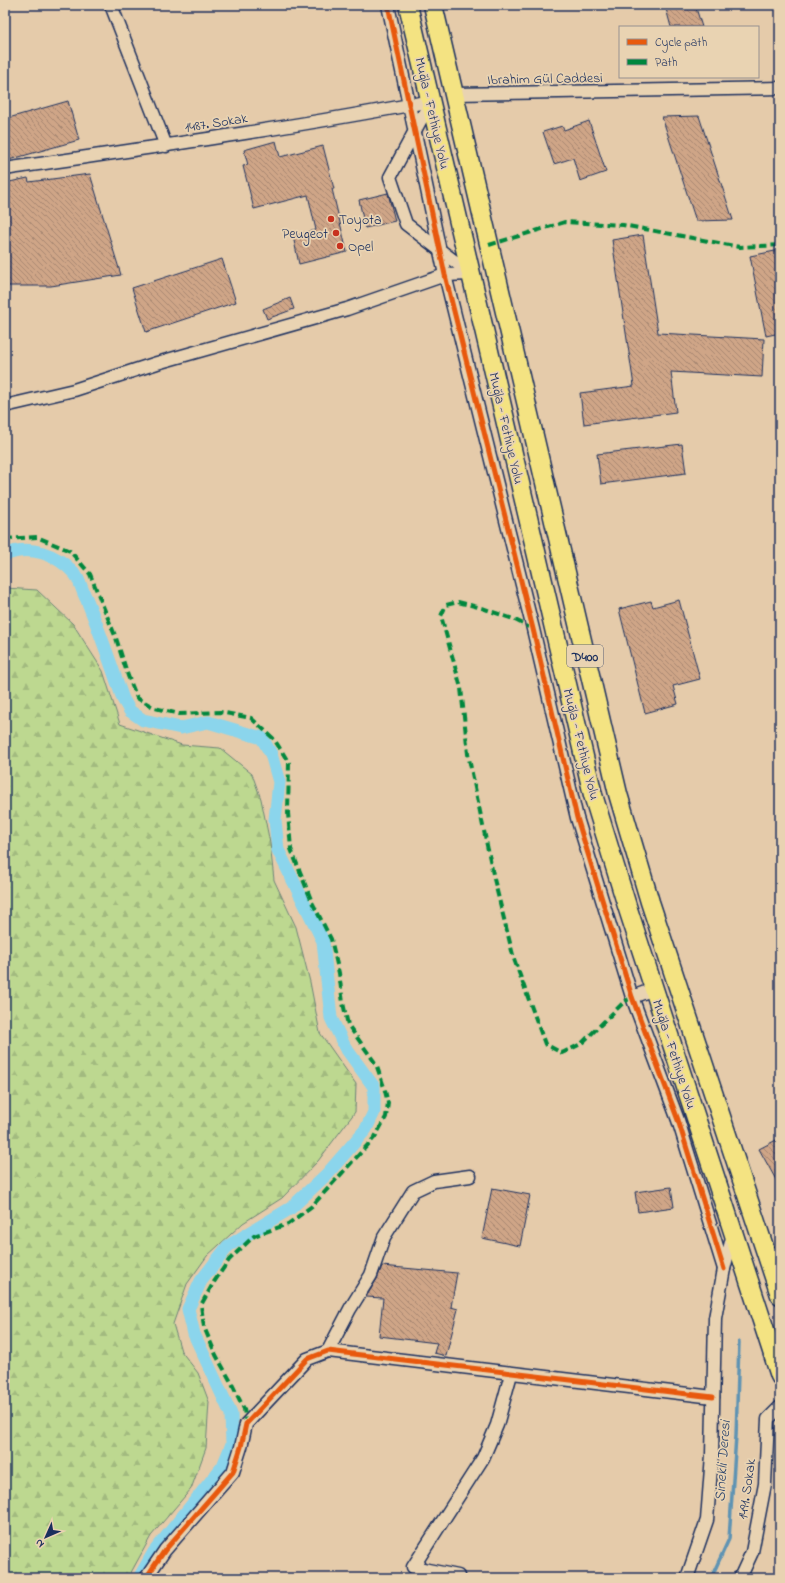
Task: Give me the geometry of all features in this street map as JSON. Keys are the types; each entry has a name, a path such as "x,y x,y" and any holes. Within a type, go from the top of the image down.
{"highway":[{"name":"Muğla - Fethiye Yolu","path":"408,5 594,795 654,989 780,1376"},
{"name":"Muğla - Fethiye Yolu","path":"433,5 618,794 650,902 773,1253 780,1295"}],"street":[{"path":"111,5 166,146"},
{"path":"388,5 445,275 533,629 577,818 632,997 678,1120 724,1269"},
{"name":"Ibrahim Gül Caddesi","path":"454,94 780,88"},
{"path":"430,101 390,177 406,224 471,274"},
{"name":"1487. Sokak","path":"5,169 166,146 430,101"},
{"path":"5,406 74,390 157,362 347,309 445,275 471,274"},
{"path":"632,997 654,989"},
{"path":"328,1351 350,1309 371,1275 384,1237 413,1191 434,1182 470,1176"},
{"path":"687,1578 707,1520 712,1455 715,1318 724,1269 734,1233"},
{"path":"146,1578 165,1550 234,1472 246,1424 308,1359 328,1351 713,1397"},
{"path":"458,1576 413,1567 483,1458 497,1425 511,1374"},
{"name":"1491. Sokak","path":"740,1578 752,1552 765,1484 768,1419 780,1407"}],"green space":[{"path":"5,588 37,590 73,624 103,671 120,724 182,745 220,748 252,774 261,799 270,843 274,880 296,927 310,982 320,1033 356,1084 355,1112 318,1161 282,1198 243,1223 207,1256 187,1284 173,1324 181,1351 198,1373 209,1402 206,1448 191,1489 151,1536 128,1578 5,1578"}],"building":[{"path":"665,5 695,5 702,26 671,26"},
{"path":"68,101 79,140 5,161 5,119"},
{"path":"699,116 733,220 696,221 662,117"},
{"path":"589,121 606,172 580,181 573,158 554,164 543,132 562,126 564,130"},
{"path":"276,141 280,157 323,146 334,189 332,189 347,252 299,264 293,236 316,230 308,195 254,209 243,166 248,165 244,150"},
{"path":"90,174 121,275 51,286 5,286 5,183 28,178 29,182"},
{"path":"388,193 395,221 365,228 359,200"},
{"path":"643,235 658,333 764,339 762,377 671,372 676,412 584,424 580,393 634,386 612,240"},
{"path":"780,250 780,333 766,336 750,256"},
{"path":"222,259 236,302 146,332 132,288"},
{"path":"290,298 294,309 267,319 263,309"},
{"path":"682,444 686,473 601,484 597,454"},
{"path":"679,600 700,679 673,686 678,704 645,713 619,609 651,601 653,607"},
{"path":"780,1138 780,1187 759,1149"},
{"path":"671,1187 674,1207 638,1212 635,1192"},
{"path":"492,1188 530,1195 520,1246 482,1238"},
{"path":"382,1266 457,1273 451,1307 458,1309 446,1356 434,1353 437,1343 379,1336 383,1298 366,1297 377,1279"}],"waterway":[{"path":"5,555 24,550 42,553 51,556 67,566 76,576 96,623 123,699 130,711 143,720 181,728 208,722 262,738 271,754 279,782 275,820 278,850 323,941 331,1018 345,1047 374,1087 374,1112 366,1129 327,1174 291,1208 228,1246 201,1281 188,1309 194,1334 231,1414 232,1444 223,1466 154,1552 139,1578"},
{"name":"Sinekli Deresi","path":"711,1578 729,1539 736,1436 739,1342"}],"marked path":[{"path":"489,245 565,222 623,225 740,247 780,245"},
{"path":"5,539 37,537 70,551 90,574 116,638 128,676 137,698 155,708 179,714 220,712 251,718 274,739 289,763 288,813 291,849 312,902 331,939 339,973 348,1025 376,1064 384,1087 388,1103 386,1117 375,1137 312,1206 288,1224 254,1236 229,1260 201,1305 204,1327 216,1355 244,1409 246,1424"},
{"path":"533,629 513,619 482,608 458,602 446,605 441,616 461,688 468,754 494,879 514,959 545,1044 562,1053 581,1044 623,1003 632,997"}],"cycle path":[{"path":"388,5 445,275 533,629 577,818 632,997 678,1120 724,1269"},
{"path":"146,1578 165,1550 233,1472 246,1424 307,1359 328,1351 713,1397"}],"place":[{"name":"Toyota","path":"331,219"},
{"name":"Peugeot","path":"336,233"},
{"name":"Opel","path":"340,246"}]}
